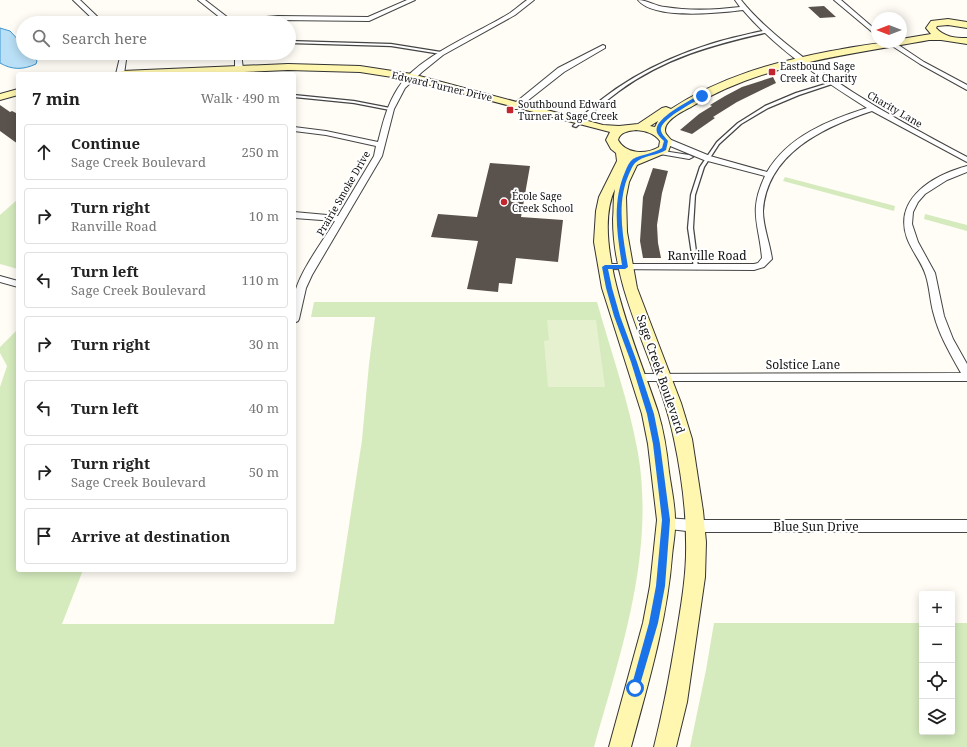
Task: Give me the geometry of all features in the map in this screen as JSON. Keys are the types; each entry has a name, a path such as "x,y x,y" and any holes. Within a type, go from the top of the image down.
{"street":[{"path":"76,0 93,16"},
{"path":"202,0 221,16"},
{"path":"296,18 369,19 412,0"},
{"name":"Prairie Smoke Drive","path":"296,310 301,288 307,275 370,172 382,145 390,109 396,96 409,80 441,53 513,14 524,7 531,0"},
{"path":"641,0 649,6 680,11 711,12 745,8"},
{"name":"Charity Lane","path":"738,0 768,31 797,56 833,82 873,108 967,160"},
{"path":"836,0 871,29"},
{"path":"932,30 932,25 941,22 953,22 966,25"},
{"path":"907,36 923,34 932,30"},
{"path":"932,30 944,38"},
{"path":"907,40 929,37 966,41"},
{"path":"725,73 740,67 871,41"},
{"path":"660,152 666,145 659,128 665,119 685,104 748,74 797,56 871,45"},
{"path":"516,105 561,70 603,47"},
{"path":"903,48 922,62 967,88"},
{"path":"121,72 123,60"},
{"path":"238,60 238,71"},
{"name":"Edward Turner Drive","path":"199,72 288,67 333,69 409,80 516,105 577,124 612,140"},
{"name":"Edward Turner Drive","path":"409,80 577,124 620,130 641,127"},
{"path":"703,82 641,127 707,158 770,175"},
{"path":"0,97 16,93"},
{"name":"Ranville Road","path":"605,267 754,267 761,265 767,259 762,240 760,210 762,196 770,175 784,154 808,136 842,119 873,108"},
{"path":"296,129 326,133 382,145"},
{"path":"620,130 614,134 612,140 615,146 622,151 646,156 660,152 693,158 707,158"},
{"name":"Sage Creek Boulevard","path":"620,747 654,623 660,586 666,524 663,483 657,444 639,378 617,316 609,288 601,242 602,211 605,197 623,161 622,151"},
{"name":"Sage Creek Boulevard","path":"646,156 635,160 623,182 620,197 620,232 625,267 630,288 664,378 683,439 695,526 695,577 691,607 676,702 665,747"},
{"path":"967,169 949,175 926,188 910,209 907,227 911,238 932,278 934,294 946,336 967,375"},
{"path":"296,215 341,219"},
{"path":"0,279 16,283"},
{"name":"Solstice Lane","path":"639,378 967,375"},
{"name":"Blue Sun Drive","path":"666,524 695,526 967,526"}],"lane":[{"path":"577,124 616,90 660,64 715,44 768,31"},
{"path":"296,42 391,45 441,53"},
{"path":"696,267 690,234 690,203 693,187 707,158 725,136 759,110 795,94 833,82"},
{"path":"296,96 348,101 390,109"}],"green space":[{"path":"785,177 895,206 894,211 783,181"},
{"path":"16,201 16,268 0,264 0,215"},
{"path":"925,214 967,225 967,231 924,219"},
{"path":"314,302 597,302 625,396 638,453 642,491 642,528 639,565 632,602 615,675 594,747 0,747 0,387 7,366 0,353 0,347 16,331 16,572 82,572 62,624 334,624 362,440 375,317 311,317"},
{"path":"547,320 596,320 605,387 548,387 544,341 549,340"},
{"path":"714,623 919,623 919,735 955,735 955,623 967,623 967,747 690,747"}],"water":[{"path":"0,28 10,31 16,37 16,60 37,61 36,64 18,68 9,67 0,63"}],"building":[{"path":"824,6 836,17 820,18 808,7"},
{"path":"773,77 776,83 737,102 713,117 715,118 692,134 680,130 699,114 712,106 710,105 725,96 742,87"},
{"path":"0,105 10,112 12,111 16,113 16,143 0,131"},
{"path":"490,163 530,166 521,217 563,220 558,262 516,258 512,284 499,283 498,292 467,289 478,241 431,237 438,214 477,217"},
{"path":"653,168 668,171 662,193 657,225 661,258 643,258 640,241 643,197"}],"place":[{"name":"Eastbound Sage Creek at Charity","path":"772,72"},
{"name":"Southbound Edward Turner at Sage Creek","path":"510,110"},
{"name":"École Sage Creek School","path":"504,202"}],"route":[{"path":"635,688 654,623 664,554 666,520 663,483 657,444 650,414 644,391 617,316 605,267 625,267 620,232 620,197 623,182 631,165 635,160 660,152 664,149 666,141 660,133 659,128 662,122 685,104 702,96"}]}
